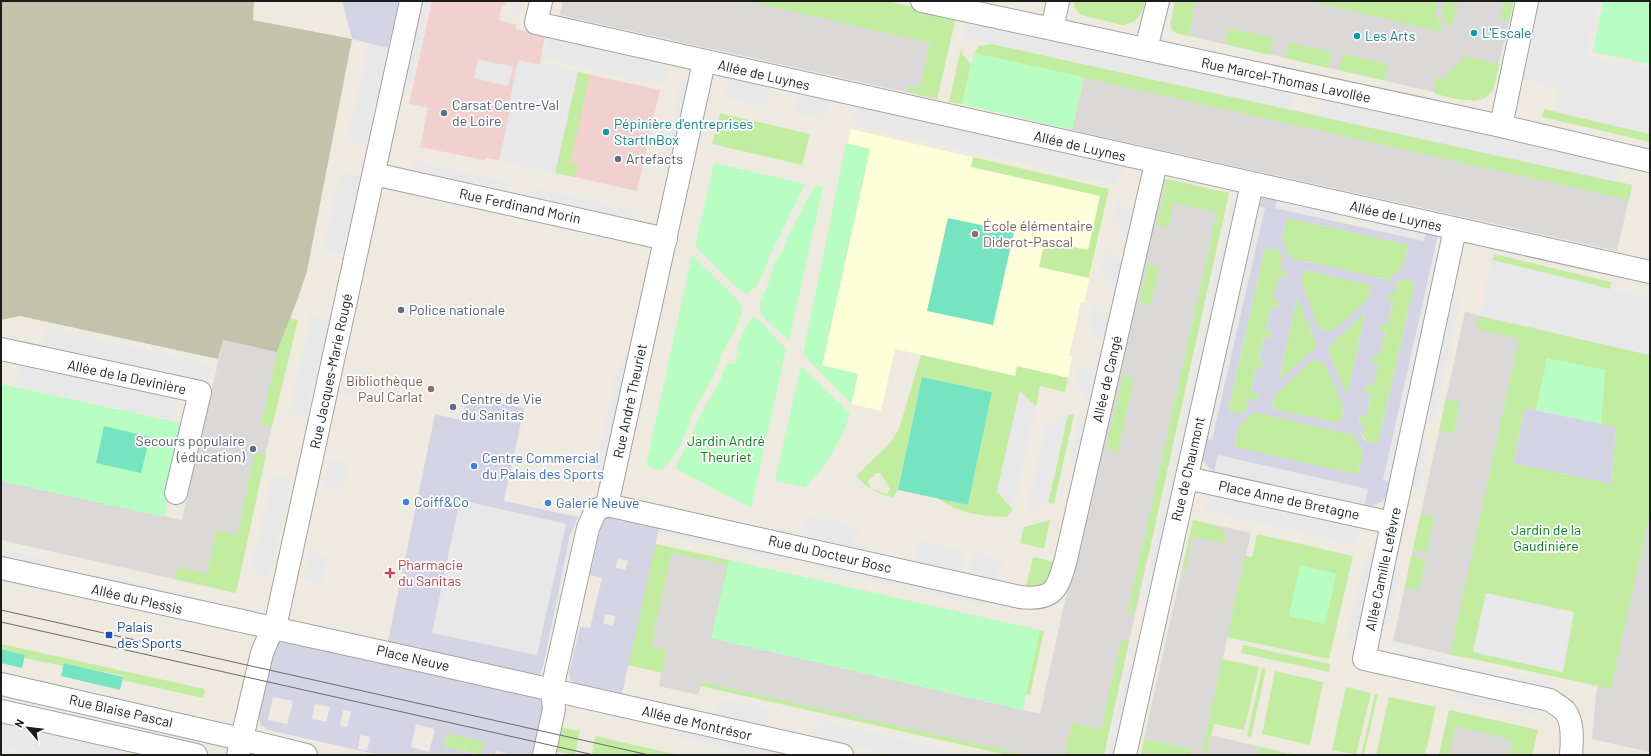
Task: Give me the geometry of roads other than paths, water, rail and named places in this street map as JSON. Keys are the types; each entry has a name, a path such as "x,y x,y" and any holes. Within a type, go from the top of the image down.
{"street":[{"name":"Rue Jacques-Marie Rougé","path":"240,747 262,653 277,618 280,606 411,1"},
{"name":"Allée de Luynes","path":"541,1 536,23 1456,230 1649,268"},
{"name":"Rue Marcel-Thomas Lavollée","path":"922,1 1501,126 1650,161"},
{"path":"1052,29 1058,1"},
{"path":"1146,49 1158,1"},
{"path":"1501,126 1527,1"},
{"name":"Rue André Theuriet","path":"607,505 704,62"},
{"name":"Allée de Cangé","path":"1052,592 1058,584 1066,559 1156,163"},
{"name":"Rue Ferdinand Morin","path":"374,174 666,238"},
{"name":"Rue de Chaumont","path":"1125,755 1252,184"},
{"name":"Allée Camille Lefèvre","path":"1456,230 1364,659 1550,700 1565,711 1570,720 1572,745 1571,755"},
{"name":"Allée de la Devinière","path":"1,349 200,392 176,492"},
{"name":"Place Anne de Bretagne","path":"1187,478 1392,523"},
{"path":"544,755 554,709 552,689 588,528 596,510 607,505"},
{"name":"Rue du Docteur Bosc","path":"607,505 1020,597 1034,598 1045,596 1052,592"},
{"name":"Allée du Plessis","path":"1,568 273,628"},
{"name":"Place Neuve","path":"273,628 552,689"},
{"name":"Rue Blaise Pascal","path":"1,684 240,747 306,755"},
{"name":"Allée de Montrésor","path":"552,689 842,755"},
{"name":"Rue Blaise Pascal","path":"1,711 196,755"}],"tram line":[{"path":"1,610 649,755"},
{"path":"1,622 594,755"}],"place":[{"name":"L'Escale","path":"1474,33"},
{"name":"Les Arts","path":"1357,36"},
{"name":"Carsat Centre-Val de Loire","path":"444,113"},
{"name":"Pépinière d'entreprises StartInBox","path":"606,132"},
{"name":"Artefacts","path":"618,159"},
{"name":"École élémentaire Diderot-Pascal","path":"975,234"},
{"name":"Police nationale","path":"401,310"},
{"name":"Bibliothèque Paul Carlat","path":"431,389"},
{"name":"Centre de Vie du Sanitas","path":"453,407"},
{"name":"Secours populaire (éducation)","path":"253,449"},
{"name":"Centre Commercial du Palais des Sports","path":"474,466"},
{"name":"Coiff&Co","path":"406,502"},
{"name":"Galerie Neuve","path":"548,503"},
{"name":"Pharmacie du Sanitas","path":"390,573"},
{"name":"Palais des Sports","path":"109,635"}],"park label":[{"name":"Jardin André Theuriet","path":"726,450"},
{"name":"Jardin de la Gaudinière","path":"1546,538"}]}
